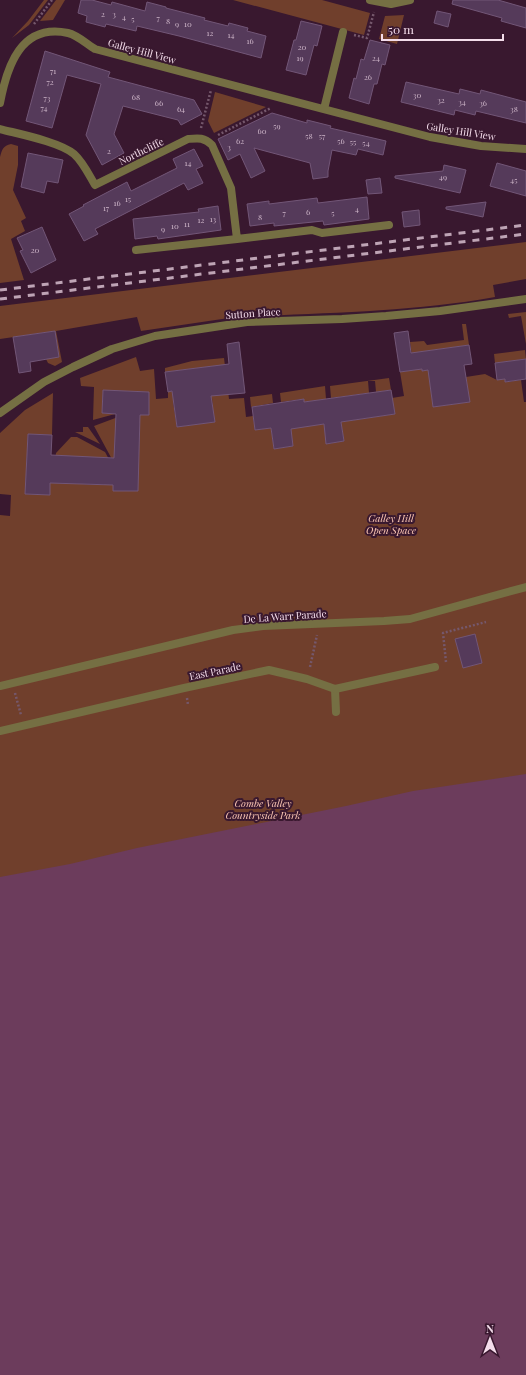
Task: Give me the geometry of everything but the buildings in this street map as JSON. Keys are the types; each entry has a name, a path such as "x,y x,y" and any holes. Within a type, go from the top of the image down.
{"street":[{"path":"373,1 391,4 410,0"},
{"name":"Galley Hill View","path":"0,103 4,83 14,57 22,44 37,34 54,32 69,34 94,49 430,137 481,146 526,149"},
{"path":"324,109 343,32"},
{"name":"Northcliffe","path":"0,129 58,145 73,153 80,160 95,185 188,139 199,138 207,140"},
{"path":"207,140 212,145 231,188 237,239"},
{"path":"136,250 312,230 322,233 389,225"},
{"name":"Sutton Place","path":"0,413 44,382 73,367 112,350 155,336 247,322 393,316 526,299"},
{"name":"De La Warr Parade","path":"0,686 234,630 263,626 410,619 526,587"},
{"path":"336,712 335,689 435,667"},
{"name":"East Parade","path":"0,731 184,688 269,670 307,679 335,689"}],"path":[{"path":"46,33 45,25 37,26 34,24 52,0"},
{"path":"343,32 367,38 373,1"},
{"path":"199,138 214,80"},
{"path":"207,140 286,100"},
{"path":"435,667 446,662 443,633 486,622"},
{"path":"307,679 320,623"},
{"path":"12,683 23,726"}],"green space":[{"path":"44,0 48,0 29,25 12,38 28,21"},
{"path":"56,0 65,0 53,20 40,21"},
{"path":"233,0 322,0 370,13 364,35"},
{"path":"404,15 397,44 379,39 385,16"},
{"path":"215,92 266,107 214,133 208,121"},
{"path":"11,144 18,146 18,165 13,190 26,218 21,221 25,231 11,239 24,280 0,283 0,157 3,148"},
{"path":"526,242 526,279 493,285 495,297 438,305 352,312 265,316 265,310 253,311 253,317 229,318 141,331 137,317 56,331 62,362 55,366 48,363 46,359 59,357 55,331 0,339 0,306"},
{"path":"526,312 526,344 521,316 509,318 508,314"},
{"name":"Combe Valley Countryside Park","path":"462,324 466,324 469,345 419,352 422,371 439,368 441,380 430,382 433,407 469,402 466,377 485,374 497,380 505,379 505,382 521,380 524,402 526,402 526,1229 206,1264 2,906 0,893 0,515 10,516 11,495 0,494 0,433 25,410 53,393 52,435 28,434 25,494 49,495 50,471 58,471 58,483 104,485 105,473 114,473 113,491 137,491 140,423 130,423 130,415 148,415 149,392 103,391 102,413 115,414 93,420 94,387 81,386 80,378 136,357 140,371 154,369 156,399 168,398 168,392 184,390 185,401 173,402 177,427 214,422 212,398 191,401 190,390 218,386 215,366 165,372 165,368 192,361 224,358 229,399 244,398 246,417 253,416 255,430 271,428 274,449 293,446 290,425 306,423 306,426 324,424 327,444 344,441 341,422 395,414 392,398 404,396 400,372 414,370 410,342 424,341 427,345 464,340"},
{"path":"525,350 526,359 495,363 494,354"},
{"path":"389,378 391,390 376,392 375,381 368,381 369,393 331,398 330,386"},
{"path":"325,386 326,399 304,402 303,399 281,402 280,393"},
{"path":"272,394 273,403 251,407 250,397"},
{"path":"118,417 114,463 94,426"},
{"path":"83,427 88,427 100,444 75,432 83,432"},
{"path":"71,437 77,437 105,452 111,463 55,460 56,453"}],"shaded area":[{"path":"526,774 526,1375 0,1375 0,877 70,864 137,848 413,791"}],"railway":[{"path":"0,290 526,225"},
{"path":"0,299 526,234"}],"park label":[{"name":"Galley Hill Open Space","path":"391,524"}]}
